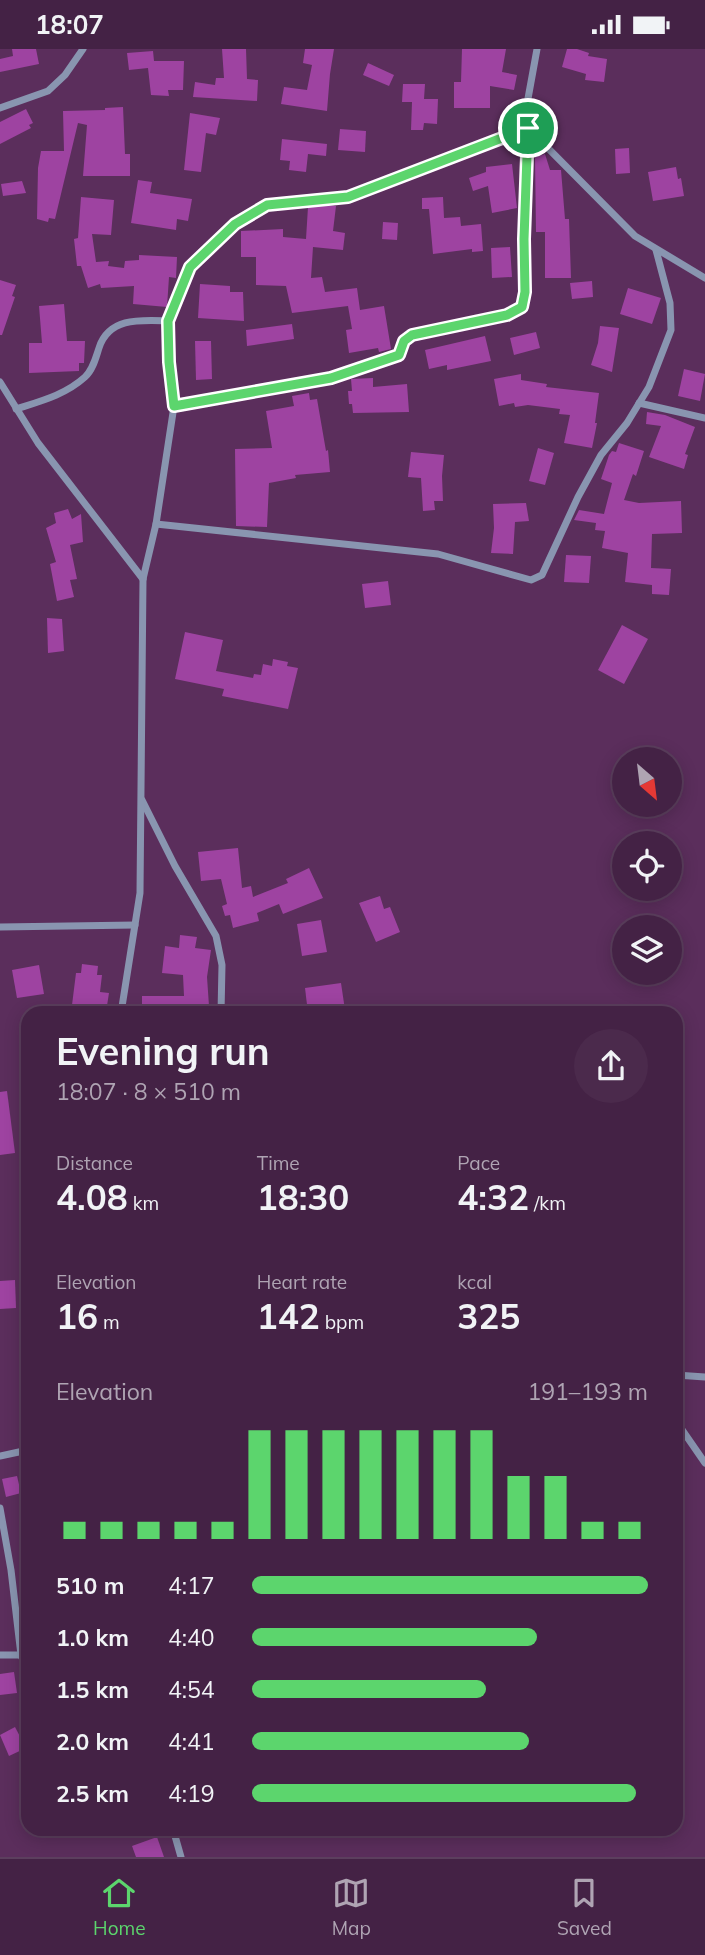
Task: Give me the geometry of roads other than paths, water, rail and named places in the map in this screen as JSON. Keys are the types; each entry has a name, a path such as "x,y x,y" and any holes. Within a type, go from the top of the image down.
{"street":[{"path":"0,109 48,91 65,75 83,49"},
{"path":"174,406 331,378 399,355 404,341 412,335 507,315 522,307 525,292 528,128 525,115 537,49"},
{"path":"528,128 635,236 705,278"},
{"path":"122,1006 140,893 143,579 156,524 174,406 168,321 190,267 235,224 267,205 348,197 528,128"},
{"path":"156,524 438,554 530,580 542,575 578,497 601,455 627,423 649,387 671,330 670,303 656,250"},
{"path":"16,409 62,394 88,375 102,338 117,324 140,320 168,321"},
{"path":"0,381 38,443 143,579"},
{"path":"639,403 705,418"},
{"path":"141,796 175,866 216,936 222,965 221,1006"},
{"path":"0,927 135,925"},
{"path":"683,1375 705,1377"},
{"path":"683,1431 705,1463"},
{"path":"0,1456 21,1452"},
{"path":"0,1509 11,1570 21,1655 0,1655"},
{"path":"175,1836 181,1857"}]}
